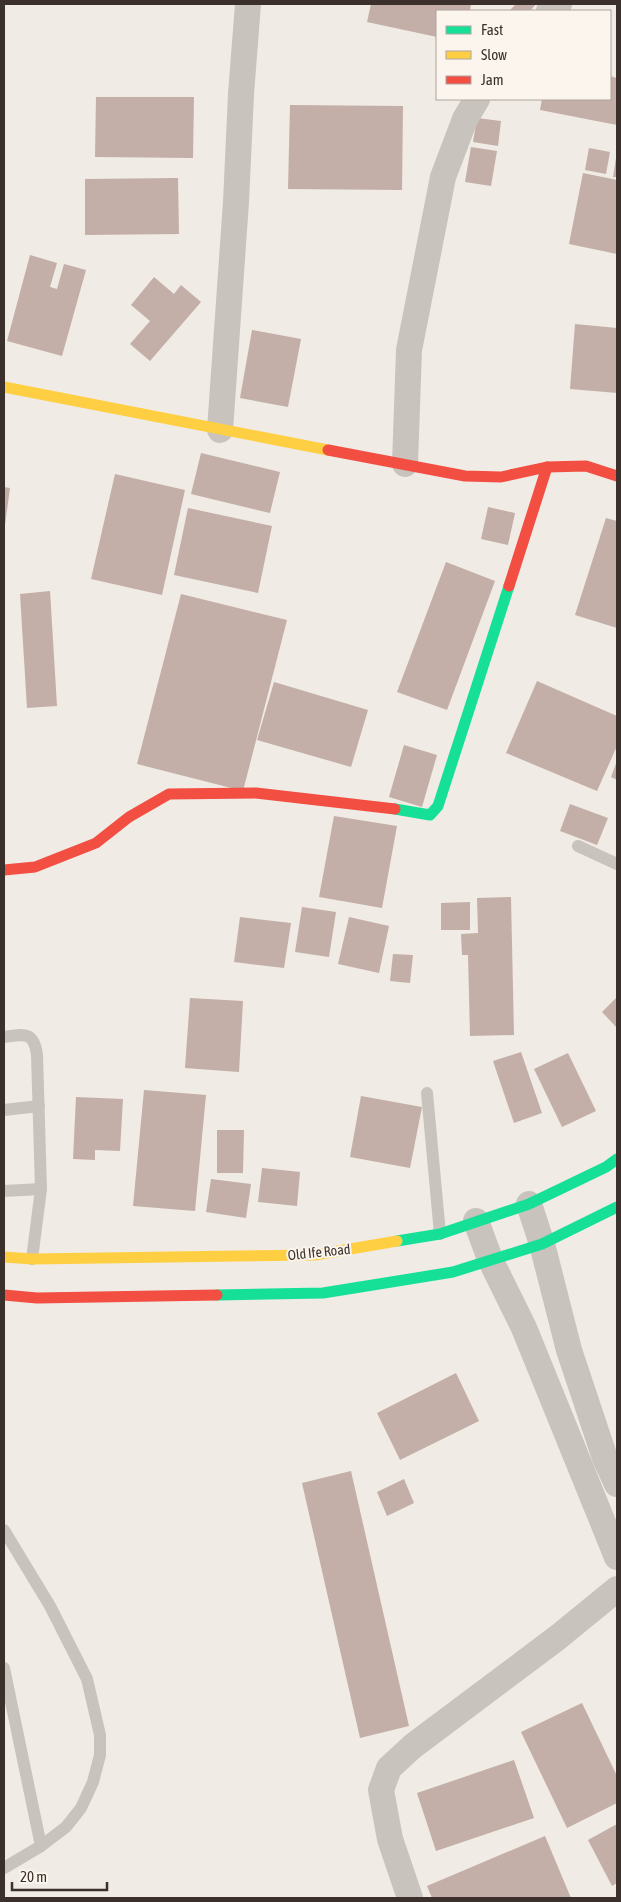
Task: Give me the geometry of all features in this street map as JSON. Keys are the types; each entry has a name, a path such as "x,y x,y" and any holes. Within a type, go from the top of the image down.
{"street":[{"path":"220,430 248,4"},
{"path":"405,464 409,350 443,177 465,119 476,100"},
{"path":"4,387 465,476 501,477 547,467 586,466 617,476"},
{"path":"4,870 35,867 96,843 129,817 169,794 256,793 408,810 430,815 438,806 547,467"},
{"name":"Old Ife Road","path":"4,1257 32,1259 315,1255 440,1234 529,1204 606,1167 617,1158"},
{"path":"529,1204 542,1244 568,1350 605,1458 617,1484"},
{"path":"4,1295 37,1298 323,1293 453,1272 542,1244 617,1207"},
{"path":"476,1221 490,1259 524,1328 617,1557"},
{"path":"410,1898 390,1839 380,1790 389,1768 413,1746 557,1638 617,1589"}],"lane":[{"path":"578,846 617,864"},
{"path":"4,1037 23,1034 32,1037 36,1044 41,1189 32,1259"},
{"path":"427,1093 440,1234"},
{"path":"4,1110 38,1106"},
{"path":"4,1191 41,1189"},
{"path":"4,1530 50,1606 86,1679 100,1735 100,1756 93,1782 81,1808 66,1827 41,1846 4,1868"},
{"path":"4,1668 41,1846"}],"building":[{"path":"371,4 471,4 470,10 436,10 436,37 367,22"},
{"path":"516,4 536,4 531,10 510,10"},
{"path":"611,76 617,78 617,125 540,110 542,100 611,100"},
{"path":"96,97 194,97 193,158 95,157"},
{"path":"290,105 403,106 402,190 288,189"},
{"path":"477,118 501,121 498,146 473,142"},
{"path":"471,147 497,151 491,186 465,182"},
{"path":"589,148 610,152 606,174 585,170"},
{"path":"616,158 617,177 613,177"},
{"path":"583,173 617,180 617,254 569,244"},
{"path":"178,178 179,234 85,235 85,179"},
{"path":"30,255 57,263 50,287 57,289 64,264 86,270 62,356 7,341"},
{"path":"154,277 174,294 181,285 201,302 150,361 130,344 150,321 131,305"},
{"path":"575,324 617,328 617,393 570,389"},
{"path":"252,330 301,339 288,407 240,398"},
{"path":"201,453 280,472 270,513 191,494"},
{"path":"115,474 185,490 162,595 91,579"},
{"path":"4,487 10,488 5,525 4,525"},
{"path":"488,507 515,513 508,545 481,539"},
{"path":"188,508 272,526 258,593 174,575"},
{"path":"606,518 617,521 617,628 575,615"},
{"path":"446,562 495,581 447,710 397,692"},
{"path":"50,591 57,706 27,708 20,594"},
{"path":"181,594 287,620 243,791 137,764"},
{"path":"537,681 617,716 617,746 597,791 506,753"},
{"path":"274,682 368,710 351,767 257,740"},
{"path":"404,745 437,755 422,807 389,797"},
{"path":"617,761 617,780 611,777"},
{"path":"570,804 608,818 597,845 560,831"},
{"path":"334,816 397,826 382,908 319,897"},
{"path":"511,897 514,1035 470,1036 468,955 462,955 461,934 478,933 477,898"},
{"path":"470,902 470,930 441,930 441,903"},
{"path":"302,907 336,912 329,957 295,952"},
{"path":"240,917 291,923 284,968 234,962"},
{"path":"349,917 389,926 379,973 338,964"},
{"path":"393,954 413,955 410,983 390,981"},
{"path":"617,997 617,1028 602,1012"},
{"path":"190,998 243,1001 239,1072 185,1068"},
{"path":"521,1052 542,1113 514,1123 493,1061"},
{"path":"568,1053 596,1111 562,1127 534,1069"},
{"path":"144,1090 206,1095 195,1211 133,1206"},
{"path":"361,1096 422,1107 410,1168 350,1157"},
{"path":"76,1097 123,1099 120,1151 95,1150 95,1160 73,1159"},
{"path":"217,1130 244,1130 243,1173 217,1173"},
{"path":"262,1168 300,1172 297,1206 258,1202"},
{"path":"211,1179 251,1184 246,1218 206,1212"},
{"path":"456,1373 479,1421 400,1460 377,1413"},
{"path":"351,1471 409,1726 360,1738 302,1483"},
{"path":"404,1479 414,1503 387,1516 377,1492"},
{"path":"582,1703 617,1776 617,1803 567,1828 521,1732"},
{"path":"514,1760 534,1818 436,1851 417,1793"},
{"path":"617,1824 617,1883 612,1886 588,1840"},
{"path":"545,1836 571,1898 432,1898 427,1886"}],"traffic: fast":[{"path":"395,809 430,815 438,806 509,586"},
{"path":"397,1241 440,1234 529,1204 606,1167 617,1159"},
{"path":"217,1295 323,1293 453,1272 542,1244 617,1207"}],"traffic: slow":[{"path":"4,387 328,450"},
{"path":"4,1257 32,1259 315,1255 397,1241"}],"traffic: jam":[{"path":"328,450 465,476 501,477 547,467 586,466 617,476"},
{"path":"509,586 547,467"},
{"path":"4,870 35,867 96,843 129,817 169,794 256,793 395,809"},
{"path":"4,1295 37,1298 217,1295"}]}
